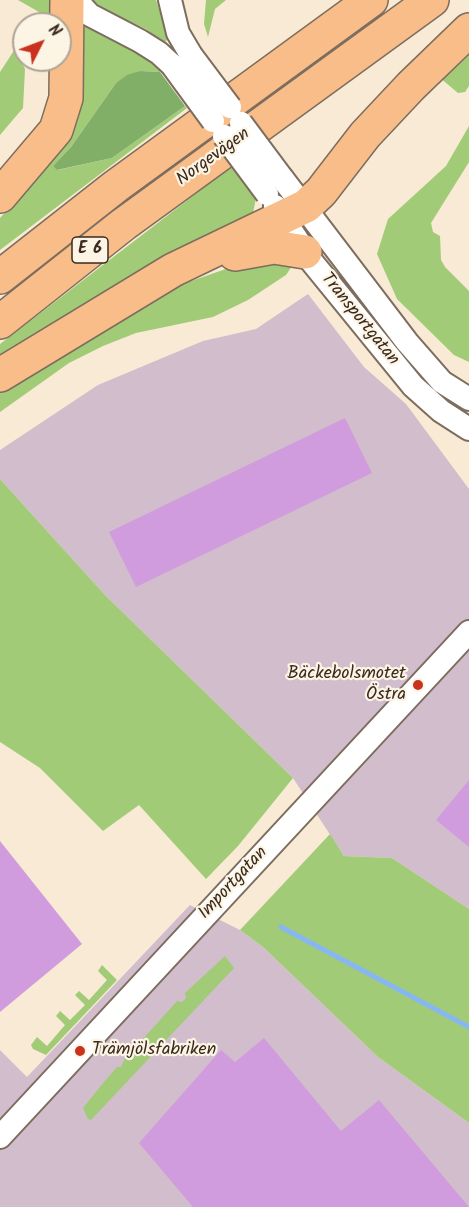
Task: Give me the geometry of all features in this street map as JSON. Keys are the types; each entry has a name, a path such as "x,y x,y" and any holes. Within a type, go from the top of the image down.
{"highway":[{"path":"0,196 56,130 66,98 67,0"},
{"name":"Norgevägen","path":"0,277 116,186 371,0"},
{"name":"Norgevägen","path":"0,322 124,224 432,0"},
{"path":"0,375 285,199 403,94 469,30"},
{"path":"146,285 244,250 274,247 305,252"}],"street":[{"path":"76,0 90,15 159,53 182,60"},
{"path":"170,0 182,60 285,199"},
{"name":"Transportgatan","path":"285,199 305,252 413,386 441,411 469,429"},
{"name":"Transportgatan","path":"285,199 442,382 469,399"},
{"path":"441,411 469,441"},
{"name":"Importgatan","path":"0,1137 469,632"}],"shaded area":[{"path":"308,294 364,367 406,404 469,489 469,909 392,858 344,856 293,778 105,595 0,479 0,450 98,385 203,341 256,329"},
{"path":"190,905 240,930 263,947 378,1057 469,1123 469,1207 0,1207 0,1050 27,1077"}],"green space":[{"path":"18,0 51,0 52,12 39,12"},
{"path":"92,0 156,0 169,38 164,43 146,29 105,10"},
{"path":"206,0 226,0 215,9 208,37 204,24"},
{"path":"80,23 149,58 160,69 160,72 140,71 116,83 71,147 53,166 58,170 112,158 185,106 187,108 0,250 0,218 63,148 72,130"},
{"path":"469,42 469,86 465,92 458,93 439,77"},
{"path":"12,54 12,72 25,72 23,108 0,135 0,72"},
{"path":"140,71 160,72 185,106 112,158 57,170 53,166 71,147 116,83 127,75"},
{"path":"469,126 469,162 431,223 433,232 440,236 441,260 469,291 469,362 454,355 397,299 377,254 388,219 446,166"},
{"path":"232,166 256,198 252,218 0,362 0,344"},
{"path":"263,256 292,266 286,275 248,300 213,317 136,333 69,363 0,412 0,387 177,286"},
{"path":"0,479 105,595 293,778 238,846 206,879 139,805 103,831 40,768 0,742"},
{"path":"330,834 344,856 392,858 469,909 469,1123 378,1057 263,947 240,930"},
{"path":"225,956 234,968 91,1120 88,1119 83,1108 104,1082 117,1067 121,1067 124,1060 177,1001 182,1002 186,998 185,993"},
{"path":"102,965 117,980 46,1055 33,1049 31,1045 37,1037 47,1046 65,1025 56,1016 60,1011 70,1020 85,1005 75,995 79,991 89,1000 107,980 98,971"}],"building":[{"path":"345,418 372,473 136,587 109,532"},
{"path":"469,780 469,847 436,820"},
{"path":"0,841 82,944 0,1012"},
{"path":"264,1038 341,1131 379,1100 469,1207 193,1207 139,1143 221,1050 235,1062"}],"waterway":[{"path":"281,927 469,1027"}],"place":[{"name":"Bäckebolsmotet Östra","path":"418,685"},
{"name":"Trämjölsfabriken","path":"80,1051"}]}
